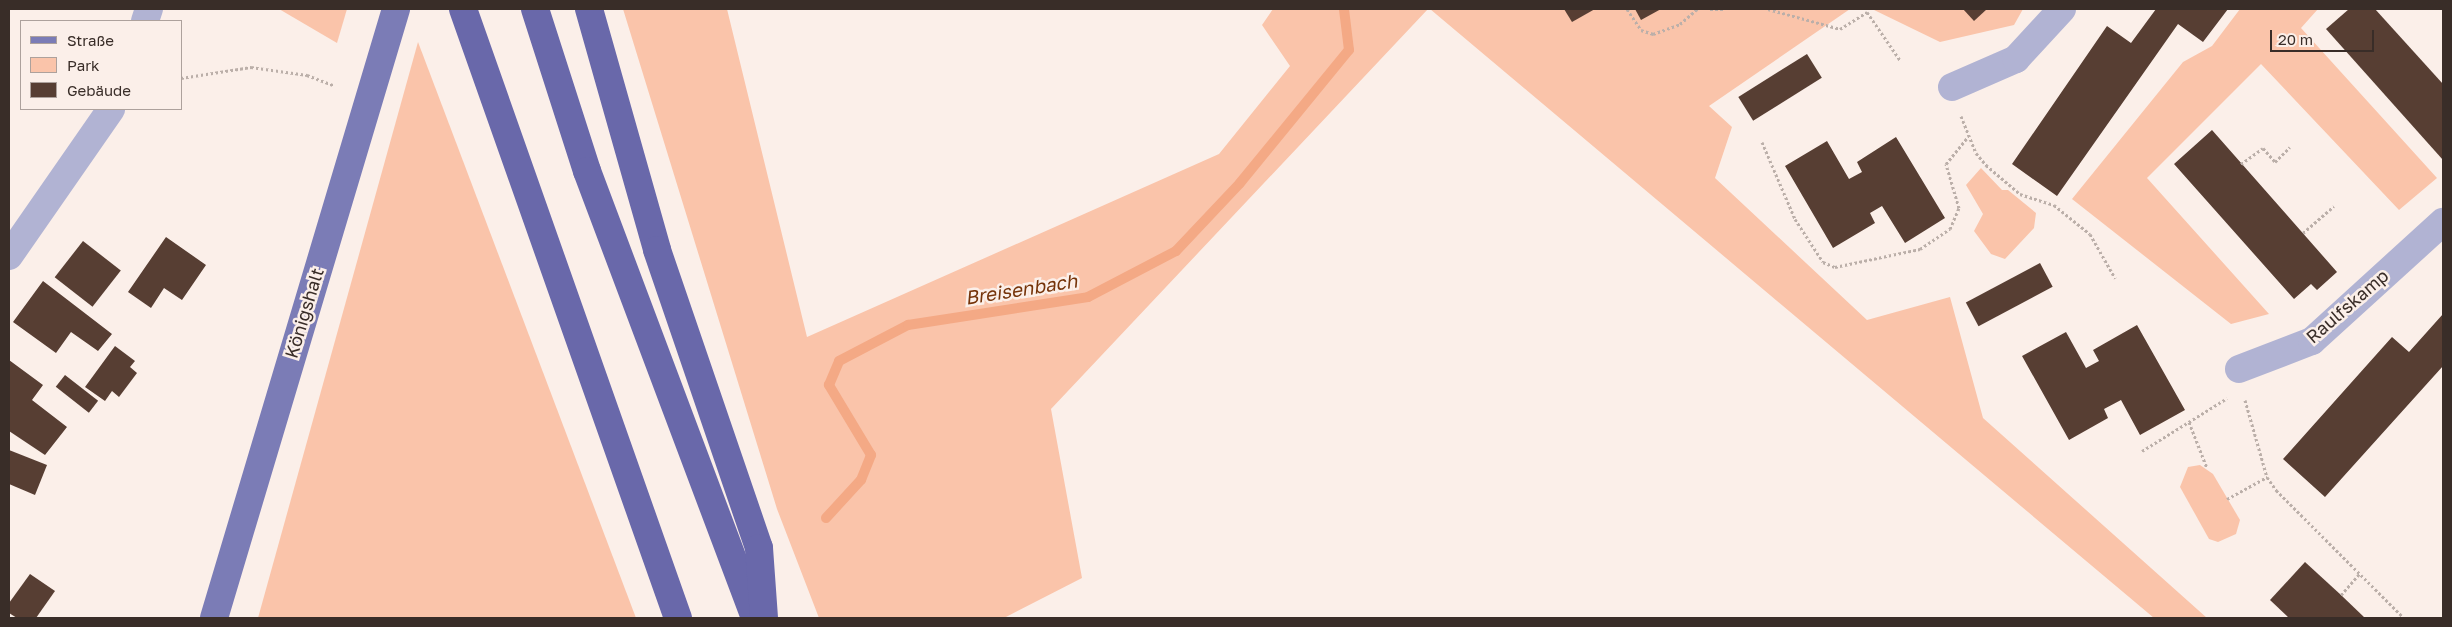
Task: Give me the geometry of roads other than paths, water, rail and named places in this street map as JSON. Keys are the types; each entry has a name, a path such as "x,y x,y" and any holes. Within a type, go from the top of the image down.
{"highway":[{"path":"463,9 678,618"},
{"path":"535,9 587,171 756,618"},
{"path":"589,9 657,250 759,548 764,618"}],"main road":[{"name":"Königshalt","path":"214,618 396,9"}],"street":[{"path":"1952,87 2016,59 2062,9"},
{"path":"9,256 110,110"},
{"name":"Raulfskamp","path":"2241,379 2312,340 2443,222"}],"waterway":[{"name":"Breisenbach","path":"826,518 861,480 871,455 829,385 839,361 908,325 1088,297 1176,251 1240,183 1349,50 1344,9"}]}
